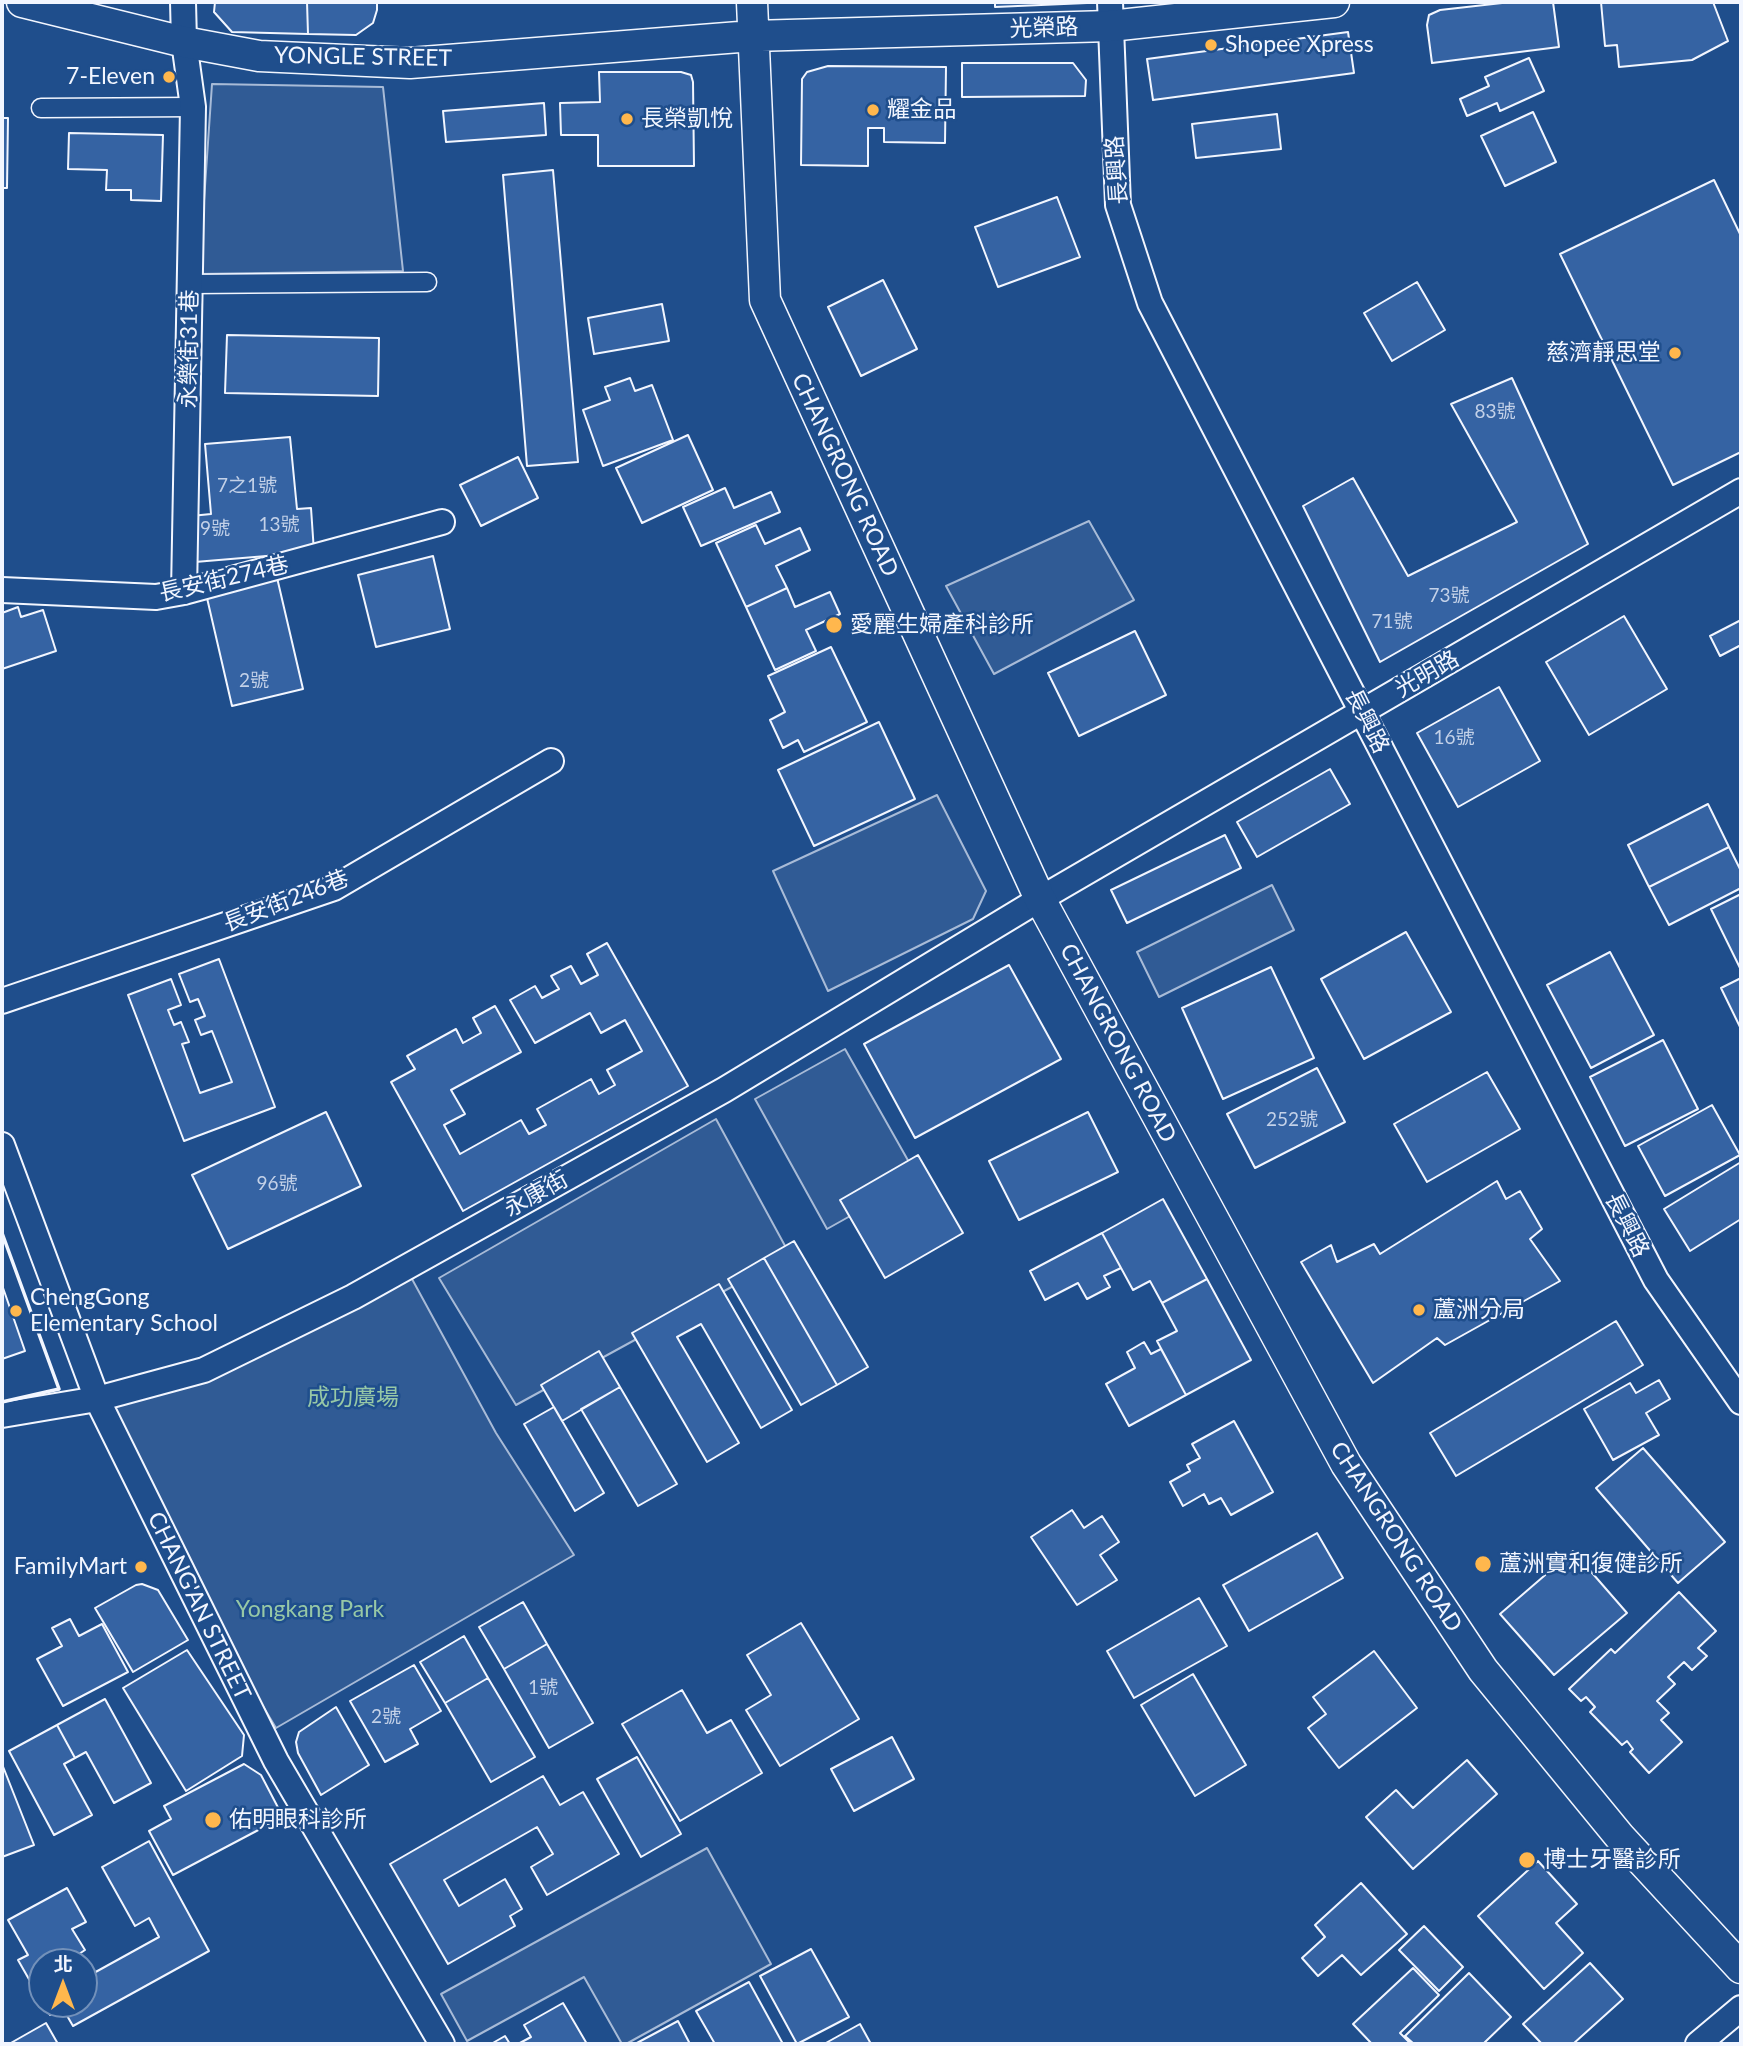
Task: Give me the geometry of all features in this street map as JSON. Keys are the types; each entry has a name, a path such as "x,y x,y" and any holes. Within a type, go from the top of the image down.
{"street":[{"name":"YONGLE STREET","path":"22,2 184,42 259,56 410,62 752,36"},
{"name":"永樂街31巷","path":"183,2 184,42 193,107 184,592"},
{"name":"CHANGRONG ROAD","path":"752,2 765,300 1040,899 1346,1464 1483,1670 1620,1837 1741,1968"},
{"name":"光榮路","path":"752,36 1334,2"},
{"name":"長興路","path":"1110,14 1118,205 1150,303 1656,1280 1741,1402"},
{"path":"41,108 193,107"},
{"path":"191,284 427,282"},
{"name":"光明路","path":"1040,899 1741,491"},
{"name":"長安街274巷","path":"2,590 156,597 184,592 442,522"},
{"name":"長安街246巷","path":"2,1001 334,888 551,761"},
{"name":"永康街","path":"2,1415 97,1399 204,1370 353,1297 724,1090 1040,899"},
{"name":"CHANG'AN STREET","path":"2,1145 97,1399 276,1761 442,2044"},
{"path":"1698,2044 1741,2008"}],"shaded area":[{"path":"212,84 383,87 403,271 199,274"},
{"path":"1089,521 1134,600 994,674 946,586"},
{"path":"937,795 986,891 973,919 828,991 773,871"},
{"path":"1272,885 1294,930 1159,997 1137,952"},
{"path":"845,1049 918,1178 827,1229 755,1099"},
{"path":"716,1119 790,1255 516,1405 439,1278"},
{"path":"406,1268 496,1433 574,1555 276,1728 183,1573 97,1399 219,1363"},
{"path":"707,1848 771,1964 626,2044 622,2044 584,1977 467,2041 441,1994"}],"building":[{"path":"215,2 307,2 308,34 232,32 214,12"},
{"path":"307,2 377,2 377,10 373,23 356,35 308,34"},
{"path":"995,2 1087,2 1087,3 995,7"},
{"path":"1511,2 1553,2 1559,47 1432,63 1427,25 1429,15 1440,10"},
{"path":"1601,2 1713,2 1728,41 1692,60 1619,67 1617,45 1605,46"},
{"path":"1348,32 1354,73 1153,100 1147,59"},
{"path":"1529,58 1544,91 1500,111 1497,103 1467,116 1460,99 1489,86 1485,77"},
{"path":"962,63 1073,63 1086,80 1085,96 962,97"},
{"name":"耀金品","path":"828,66 946,67 945,143 884,142 884,128 868,128 868,166 801,165 802,79 807,72"},
{"name":"長榮凱悅","path":"599,72 681,72 691,75 694,166 598,166 598,135 561,135 560,103 600,102"},
{"path":"544,103 546,135 446,142 443,111"},
{"path":"1533,112 1556,162 1505,186 1481,136"},
{"path":"1277,114 1281,149 1196,158 1192,124"},
{"path":"2,118 8,118 7,188 2,188"},
{"path":"69,133 163,135 161,201 131,200 131,190 106,190 107,170 68,169"},
{"path":"553,170 578,462 527,466 503,175"},
{"name":"慈濟靜思堂","path":"1714,180 1741,236 1741,452 1673,485 1560,254"},
{"path":"1057,197 1080,257 998,287 975,227"},
{"path":"883,280 917,349 861,376 828,307"},
{"path":"1417,282 1445,330 1392,361 1364,313"},
{"path":"662,304 669,341 594,354 588,318"},
{"path":"227,335 379,338 378,396 225,393"},
{"path":"630,378 635,391 652,385 673,440 603,466 583,410 610,400 605,387"},
{"path":"1512,378 1588,544 1380,662 1303,506 1353,478 1408,576 1517,522 1451,404"},
{"path":"688,435 713,490 642,523 616,468"},
{"path":"290,437 297,509 311,508 314,552 195,562 191,516 211,514 205,444"},
{"path":"518,457 538,498 481,526 460,485"},
{"path":"725,488 734,508 771,492 780,512 701,546 683,507"},
{"path":"756,525 765,544 800,528 810,550 776,566 787,588 746,607 716,543"},
{"path":"433,556 450,629 376,647 358,575"},
{"path":"275,569 303,689 232,706 204,585"},
{"path":"787,588 795,607 830,592 840,614 806,630 816,651 775,670 746,607"},
{"path":"18,607 21,617 43,610 56,651 2,669 2,613"},
{"path":"1624,616 1667,689 1589,735 1546,662"},
{"path":"1741,620 1741,645 1720,656 1710,636"},
{"path":"1135,631 1166,695 1079,736 1048,673"},
{"path":"831,647 867,722 804,752 798,740 783,748 770,720 785,712 768,676"},
{"path":"1499,687 1540,761 1458,807 1417,733"},
{"path":"879,722 915,799 814,846 778,770"},
{"path":"1330,769 1350,804 1257,857 1237,822"},
{"path":"1708,804 1729,847 1649,887 1628,845"},
{"path":"1225,835 1241,868 1127,923 1111,890"},
{"path":"1729,847 1741,871 1741,888 1669,925 1649,887"},
{"path":"1741,894 1741,970 1711,909"},
{"path":"1406,932 1451,1012 1364,1059 1321,979"},
{"path":"607,943 688,1086 463,1211 391,1082 415,1069 407,1056 456,1029 463,1043 481,1033 473,1018 495,1006 521,1052 451,1090 465,1114 444,1125 460,1154 521,1120 529,1134 546,1125 537,1109 591,1079 599,1094 615,1085 607,1070 642,1051 625,1020 601,1033 590,1013 535,1043 510,1000 535,986 542,998 559,989 551,976 571,966 581,984 598,975 587,954"},
{"path":"1610,952 1654,1035 1591,1068 1547,985"},
{"path":"219,959 275,1107 184,1141 128,995 171,979 181,1005 168,1010 174,1025 181,1022 189,1042 182,1044 200,1093 232,1082 212,1031 201,1035 195,1020 205,1016 198,999 190,1002 179,974"},
{"path":"1009,965 1061,1059 915,1138 864,1044"},
{"path":"1271,967 1314,1058 1223,1099 1182,1008"},
{"path":"1741,978 1741,1029 1721,988"},
{"path":"1663,1040 1698,1109 1625,1146 1590,1077"},
{"path":"1317,1068 1345,1122 1255,1168 1227,1114"},
{"path":"1487,1072 1520,1129 1427,1182 1394,1124"},
{"path":"1712,1105 1740,1155 1665,1196 1638,1146"},
{"path":"326,1112 361,1186 228,1249 192,1175"},
{"path":"1088,1112 1118,1172 1019,1220 989,1161"},
{"path":"918,1155 963,1233 885,1278 840,1200"},
{"path":"1741,1162 1741,1219 1690,1251 1664,1209"},
{"name":"蘆洲分局","path":"1497,1181 1506,1199 1520,1191 1542,1229 1530,1239 1560,1281 1445,1345 1437,1338 1373,1383 1301,1262 1331,1245 1337,1262 1374,1244 1380,1254"},
{"path":"1163,1199 1207,1279 1162,1303 1150,1281 1133,1290 1102,1233"},
{"path":"1102,1233 1121,1268 1104,1276 1110,1287 1087,1299 1078,1283 1045,1300 1030,1271"},
{"path":"794,1241 868,1367 837,1385 764,1258"},
{"path":"764,1258 837,1385 801,1405 728,1279"},
{"path":"1207,1279 1251,1360 1186,1395 1157,1341 1177,1331 1162,1303"},
{"path":"719,1284 792,1410 761,1428 701,1324 677,1337 739,1443 707,1462 632,1333"},
{"path":"2,1285 25,1351 2,1359"},
{"path":"1616,1321 1643,1365 1456,1476 1430,1433"},
{"path":"1144,1342 1151,1354 1161,1349 1186,1395 1129,1426 1106,1384 1135,1368 1127,1352"},
{"path":"599,1351 620,1387 562,1421 541,1385"},
{"path":"1659,1380 1670,1399 1646,1413 1659,1435 1613,1460 1584,1409 1630,1383 1636,1393"},
{"path":"620,1387 677,1484 638,1506 581,1409"},
{"path":"554,1407 604,1493 575,1511 524,1424"},
{"path":"1234,1421 1273,1492 1231,1515 1221,1498 1209,1504 1204,1494 1183,1506 1170,1482 1190,1471 1187,1465 1200,1458 1192,1444"},
{"path":"1643,1448 1725,1542 1678,1583 1596,1488"},
{"path":"1072,1510 1084,1528 1102,1516 1119,1542 1100,1555 1117,1580 1077,1605 1031,1537"},
{"path":"1317,1533 1343,1578 1249,1631 1223,1585"},
{"path":"1573,1551 1627,1613 1554,1675 1500,1614"},
{"path":"142,1584 158,1590 188,1640 133,1672 95,1608"},
{"path":"1679,1592 1716,1631 1698,1648 1707,1656 1692,1670 1684,1662 1668,1677 1675,1684 1657,1701 1669,1713 1661,1720 1682,1742 1649,1773 1630,1752 1633,1749 1627,1741 1622,1745 1590,1712 1595,1707 1586,1697 1581,1701 1569,1689 1611,1649 1615,1653"},
{"path":"1199,1598 1227,1646 1134,1698 1107,1651"},
{"path":"523,1602 547,1644 504,1669 479,1627"},
{"path":"70,1619 79,1636 102,1624 128,1672 63,1706 37,1659 62,1646 52,1628"},
{"path":"801,1623 859,1719 780,1766 746,1710 771,1695 747,1655"},
{"path":"464,1636 488,1678 445,1703 420,1662"},
{"path":"547,1644 593,1723 549,1748 504,1669"},
{"path":"187,1650 244,1735 242,1756 186,1791 123,1688"},
{"path":"1374,1651 1417,1708 1339,1768 1308,1728 1326,1714 1313,1697"},
{"path":"414,1665 441,1711 410,1729 418,1744 385,1762 350,1701"},
{"path":"1193,1674 1246,1765 1195,1796 1141,1705"},
{"path":"488,1678 535,1757 491,1782 445,1703"},
{"path":"682,1690 707,1733 731,1720 762,1773 680,1821 622,1724"},
{"path":"105,1699 151,1783 114,1803 86,1752 75,1758 57,1725"},
{"path":"336,1707 369,1765 321,1795 298,1753 296,1742 299,1732"},
{"path":"57,1725 75,1758 64,1764 92,1815 54,1835 9,1751"},
{"path":"892,1737 914,1779 854,1811 831,1769"},
{"path":"637,1757 681,1834 641,1857 597,1779"},
{"path":"1467,1760 1497,1794 1413,1869 1366,1817 1396,1790 1413,1808"},
{"path":"2,1764 34,1845 2,1857"},
{"path":"244,1764 261,1775 283,1817 173,1875 149,1831 171,1819 164,1806"},
{"path":"543,1776 560,1805 583,1792 619,1854 547,1895 531,1867 553,1854 537,1827 444,1880 459,1906 505,1879 522,1909 510,1916 515,1926 448,1964 390,1864"},
{"path":"149,1841 209,1951 98,2012 98,1971 159,1937 149,1918 135,1926 102,1867"},
{"path":"1538,1861 1577,1904 1556,1923 1583,1953 1544,1989 1478,1916"},
{"path":"1361,1883 1407,1934 1361,1975 1342,1955 1318,1976 1302,1958 1325,1937 1315,1925"},
{"path":"67,1888 86,1922 72,1929 84,1948 28,1948 28,1955 8,1920"},
{"path":"1424,1926 1463,1967 1439,1991 1399,1950"},
{"path":"811,1949 849,2017 797,2044 760,1976"},
{"path":"28,1955 28,1978 18,1960"},
{"path":"1590,1963 1623,1999 1573,2044 1542,2044 1523,2024"},
{"path":"1413,1968 1439,1995 1400,2033 1411,2044 1372,2044 1353,2024"},
{"path":"1469,1973 1511,2017 1483,2044 1414,2044 1405,2036"},
{"path":"749,1982 783,2044 715,2044 696,2011"},
{"path":"563,2003 587,2044 518,2044 531,2037 524,2025"},
{"path":"68,2018 88,2018 73,2026"},
{"path":"678,2021 690,2044 635,2044"},
{"path":"46,2023 58,2044 9,2044"},
{"path":"860,2024 871,2044 824,2044"},
{"path":"505,2036 510,2044 491,2044"}],"wall":[{"path":"2,1233 59,1389 2,1402"}],"place":[{"name":"Shopee Xpress","path":"1211,45"},
{"name":"7-Eleven","path":"169,77"},
{"name":"耀金品","path":"873,110"},
{"name":"長榮凱悅","path":"627,119"},
{"name":"慈濟靜思堂","path":"1675,353"},
{"name":"愛麗生婦產科診所","path":"834,625"},
{"name":"蘆洲分局","path":"1419,1310"},
{"name":"ChengGong Elementary School","path":"16,1311"},
{"name":"蘆洲實和復健診所","path":"1483,1564"},
{"name":"FamilyMart","path":"141,1567"},
{"name":"佑明眼科診所","path":"213,1820"},
{"name":"博士牙醫診所","path":"1527,1860"}],"park label":[{"name":"成功廣場","path":"353,1398"},
{"name":"Yongkang Park","path":"310,1610"}]}
